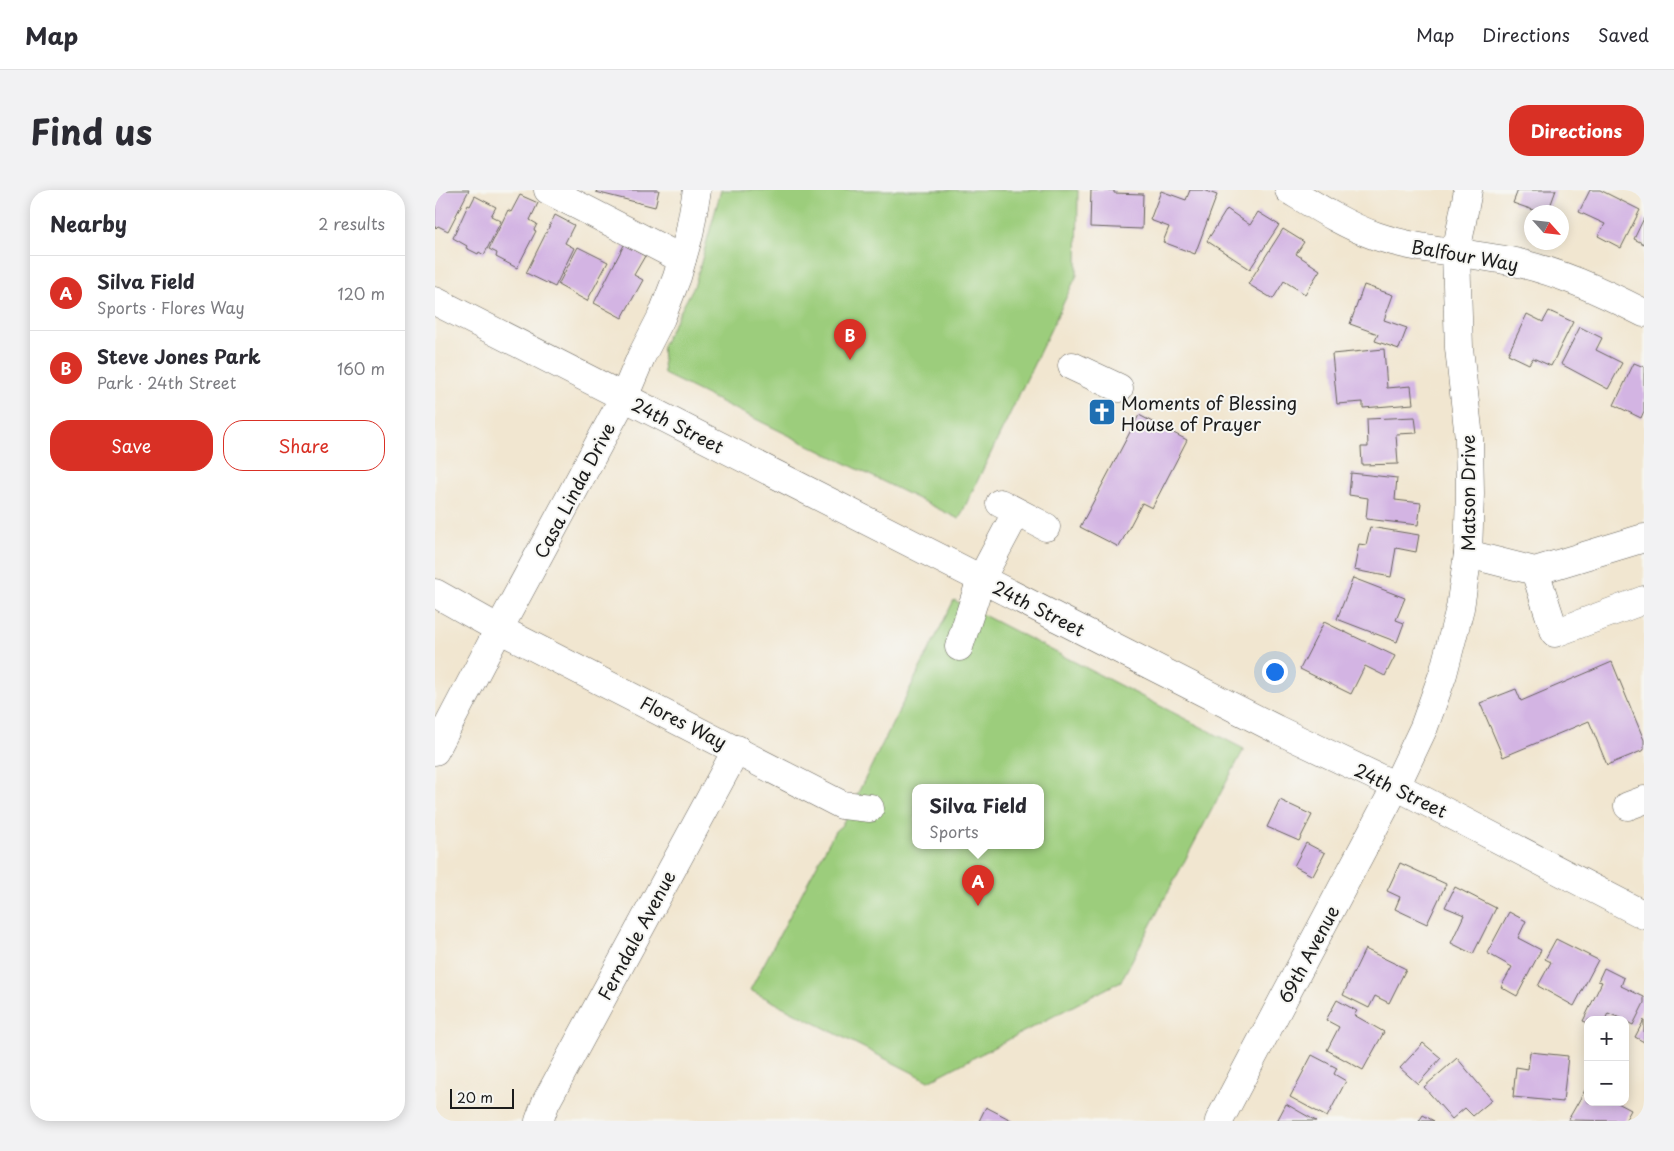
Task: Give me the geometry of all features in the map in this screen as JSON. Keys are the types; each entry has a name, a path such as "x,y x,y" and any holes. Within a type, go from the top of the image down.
{"street":[{"path":"548,190 682,259"},
{"name":"Casa Linda Drive","path":"435,752 624,397 641,357 661,318 689,235 697,190"},
{"name":"Balfour Way","path":"1289,190 1336,218 1375,236 1416,247 1509,261 1555,273 1599,290 1644,313"},
{"name":"Matson Drive","path":"1396,786 1424,727 1443,674 1460,608 1468,554 1469,438 1459,348 1456,253 1468,190"},
{"name":"24th Street","path":"435,301 1276,729 1396,786 1644,915"},
{"path":"1072,366 1119,388"},
{"path":"959,647 981,579 1008,508 1046,527"},
{"path":"1468,554 1535,571 1644,538"},
{"path":"1535,571 1555,633 1644,600"},
{"name":"Flores Way","path":"435,593 499,629 737,749 842,805 870,808"},
{"name":"Ferndale Avenue","path":"539,1121 546,1102 737,749"},
{"name":"69th Avenue","path":"1219,1121 1396,786"}],"green space":[{"path":"721,190 1078,190 1077,275 959,519 664,374 662,346 695,284"},
{"path":"954,600 1244,749 1121,981 929,1081 750,990 835,831 842,825"}],"building":[{"path":"435,190 469,190 448,231 438,226 435,227"},
{"path":"597,190 659,190 655,207 596,192"},
{"path":"1091,190 1114,190 1114,193 1143,194 1142,229 1090,227"},
{"path":"1190,190 1203,190 1217,195 1195,254 1163,242 1169,227 1150,220 1161,191 1186,200"},
{"path":"1518,190 1556,190 1551,205 1524,205 1524,207 1513,203"},
{"path":"1590,190 1600,190 1640,210 1621,248 1598,236 1605,224 1579,212"},
{"path":"520,195 538,203 530,220 537,224 534,230 536,231 517,268 496,257 497,253 489,249 508,210 511,212"},
{"path":"475,196 496,207 491,216 501,221 484,255 466,248 467,246 453,238 468,205 470,206"},
{"path":"1227,209 1250,225 1258,212 1279,225 1250,269 1207,241"},
{"path":"555,215 574,225 565,243 574,248 555,287 526,273"},
{"path":"1644,218 1644,244 1634,239"},
{"path":"1283,229 1304,242 1296,254 1320,270 1305,294 1284,281 1273,299 1248,284"},
{"path":"624,245 645,256 634,275 643,280 622,318 594,303"},
{"path":"578,247 608,262 587,301 558,285"},
{"path":"1364,285 1393,295 1384,320 1407,328 1399,349 1375,341 1378,334 1350,324"},
{"path":"1549,311 1573,322 1551,366 1533,358 1529,364 1508,354 1527,314 1543,322"},
{"path":"1580,327 1602,338 1596,350 1622,363 1608,389 1561,364"},
{"path":"1384,349 1387,388 1411,386 1413,404 1363,408 1363,402 1337,404 1332,354"},
{"path":"1634,363 1644,367 1644,411 1641,418 1614,405"},
{"path":"1139,415 1187,440 1152,508 1142,503 1119,547 1080,527"},
{"path":"1415,417 1417,433 1396,434 1398,464 1362,465 1361,447 1368,447 1367,419"},
{"path":"1351,473 1397,478 1395,500 1421,503 1418,525 1366,519 1368,498 1349,495"},
{"path":"1370,527 1419,535 1416,552 1396,548 1391,577 1354,570 1359,544 1366,545"},
{"path":"1353,578 1405,598 1396,620 1404,623 1397,642 1337,619"},
{"path":"1324,622 1395,656 1385,676 1365,666 1351,694 1300,669"},
{"path":"1612,662 1644,740 1644,750 1607,765 1589,721 1503,757 1480,703 1516,689 1521,701"},
{"path":"1280,800 1312,815 1299,841 1267,827"},
{"path":"1306,843 1325,853 1313,876 1294,866"},
{"path":"1400,863 1446,884 1427,924 1395,909 1400,897 1387,891"},
{"path":"1455,887 1496,908 1473,954 1451,943 1464,915 1445,907"},
{"path":"1509,912 1526,921 1518,938 1541,950 1517,996 1501,987 1512,967 1487,953"},
{"path":"1556,939 1598,960 1574,1006 1538,986 1551,962 1545,959"},
{"path":"1365,949 1406,969 1389,1003 1375,996 1369,1008 1343,995"},
{"path":"1604,968 1624,978 1621,986 1644,997 1644,1003 1633,1025 1629,1023 1629,1016 1615,1016 1608,1013 1607,1016 1585,1016 1602,982 1598,981"},
{"path":"1337,1000 1357,1011 1354,1015 1384,1032 1363,1070 1327,1050 1339,1027 1326,1020"},
{"path":"1644,1020 1644,1042 1635,1037"},
{"path":"1423,1043 1441,1058 1418,1084 1400,1068"},
{"path":"1530,1052 1568,1056 1563,1102 1513,1097 1516,1067 1528,1069"},
{"path":"1312,1055 1337,1068 1334,1074 1346,1081 1327,1117 1290,1097"},
{"path":"1457,1058 1492,1100 1473,1116 1465,1108 1452,1119 1424,1087"},
{"path":"1584,1092 1584,1106 1624,1106 1631,1110 1625,1121 1568,1120"},
{"path":"1286,1104 1316,1121 1277,1121"},
{"path":"986,1107 1013,1121 979,1121"},
{"path":"1423,1115 1434,1121 1419,1121"}],"place":[{"name":"Steve Jones Park","path":"850,360"},
{"name":"Moments of Blessing House of Prayer","path":"1102,412"},
{"name":"Silva Field","path":"978,906"}]}
